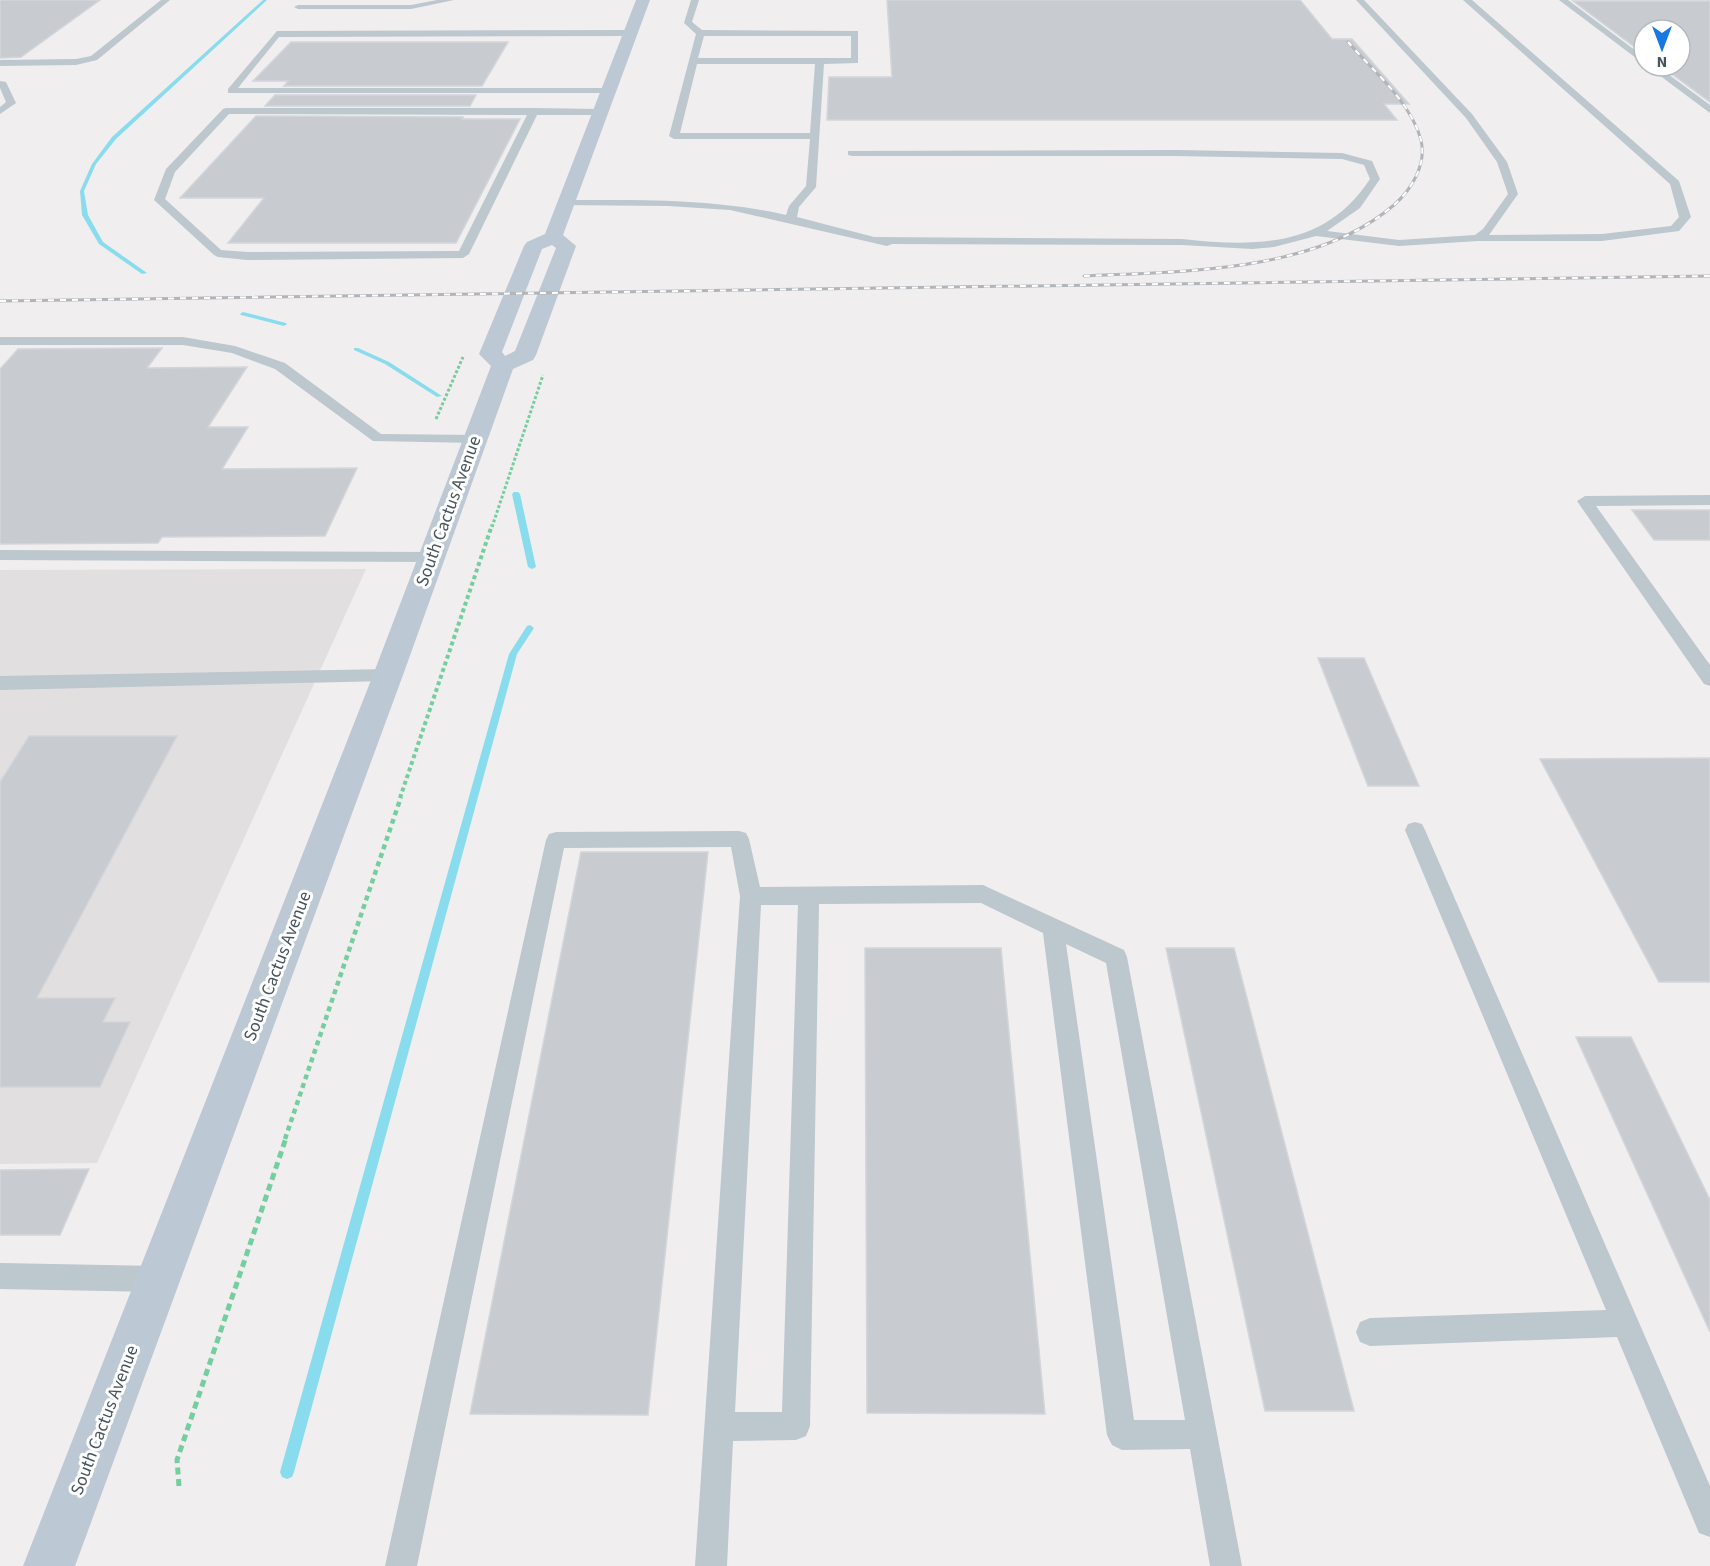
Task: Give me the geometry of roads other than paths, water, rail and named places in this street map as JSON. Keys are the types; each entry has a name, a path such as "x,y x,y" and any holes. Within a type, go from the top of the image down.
{"main road":[{"path":"553,237 566,246 525,355 503,365 490,354 534,246 553,237 643,0"},
{"name":"South Cactus Avenue","path":"49,1566 388,675 503,365"}],"lane":[{"path":"0,63 76,62 94,58 166,0"},
{"path":"298,7 411,7 450,0"},
{"path":"692,61 855,61 855,33 700,33 688,22 695,0"},
{"path":"1360,0 1469,116 1502,162 1513,194 1487,231 1478,238"},
{"path":"1318,233 1399,243 1478,238 1589,239 1644,235 1675,229 1685,217 1675,183 1467,0"},
{"path":"1563,0 1632,52"},
{"path":"608,90 231,91 277,34 630,33"},
{"path":"700,33 674,136 815,136"},
{"path":"791,218 804,211 818,193 811,187 820,61"},
{"path":"1667,78 1710,110"},
{"path":"0,84 3,84 11,103 0,111"},
{"path":"534,111 463,254 247,256 218,253 159,200 170,171 226,111 534,111 599,112"},
{"path":"852,153 1188,153 1342,156 1368,163 1375,179 1357,205 1318,233 1281,244 1208,245 1109,253 994,253"},
{"path":"564,203 700,204 791,218 874,240 920,249 972,254"},
{"path":"874,240 1182,242 1208,245"},
{"path":"0,341 183,341 235,350 280,366 378,438 476,439"},
{"path":"1710,500 1585,501 1710,679"},
{"path":"0,555 432,557"},
{"path":"0,683 388,675"},
{"path":"1415,830 1710,1522"},
{"path":"401,1566 556,840 740,839 751,896 711,1566"},
{"path":"751,896 984,894 1116,957 1226,1566"},
{"path":"719,1427 795,1426 809,895"},
{"path":"1053,927 1122,1435 1202,1434"},
{"path":"0,1276 158,1279"},
{"path":"1370,1332 1625,1323"}],"waterway":[{"path":"144,273 101,243 85,215 82,191 94,164 114,138 265,0"},
{"path":"243,314 284,324"},
{"path":"356,349 387,363 439,396"},
{"path":"516,494 532,567"},
{"path":"287,1472 513,654 530,628"}],"railway":[{"path":"1084,276 1205,269 1288,256 1326,244 1362,227 1394,205 1412,184 1420,168 1421,140 1416,126 1400,100 1348,42"},
{"path":"0,301 1710,276"}]}
